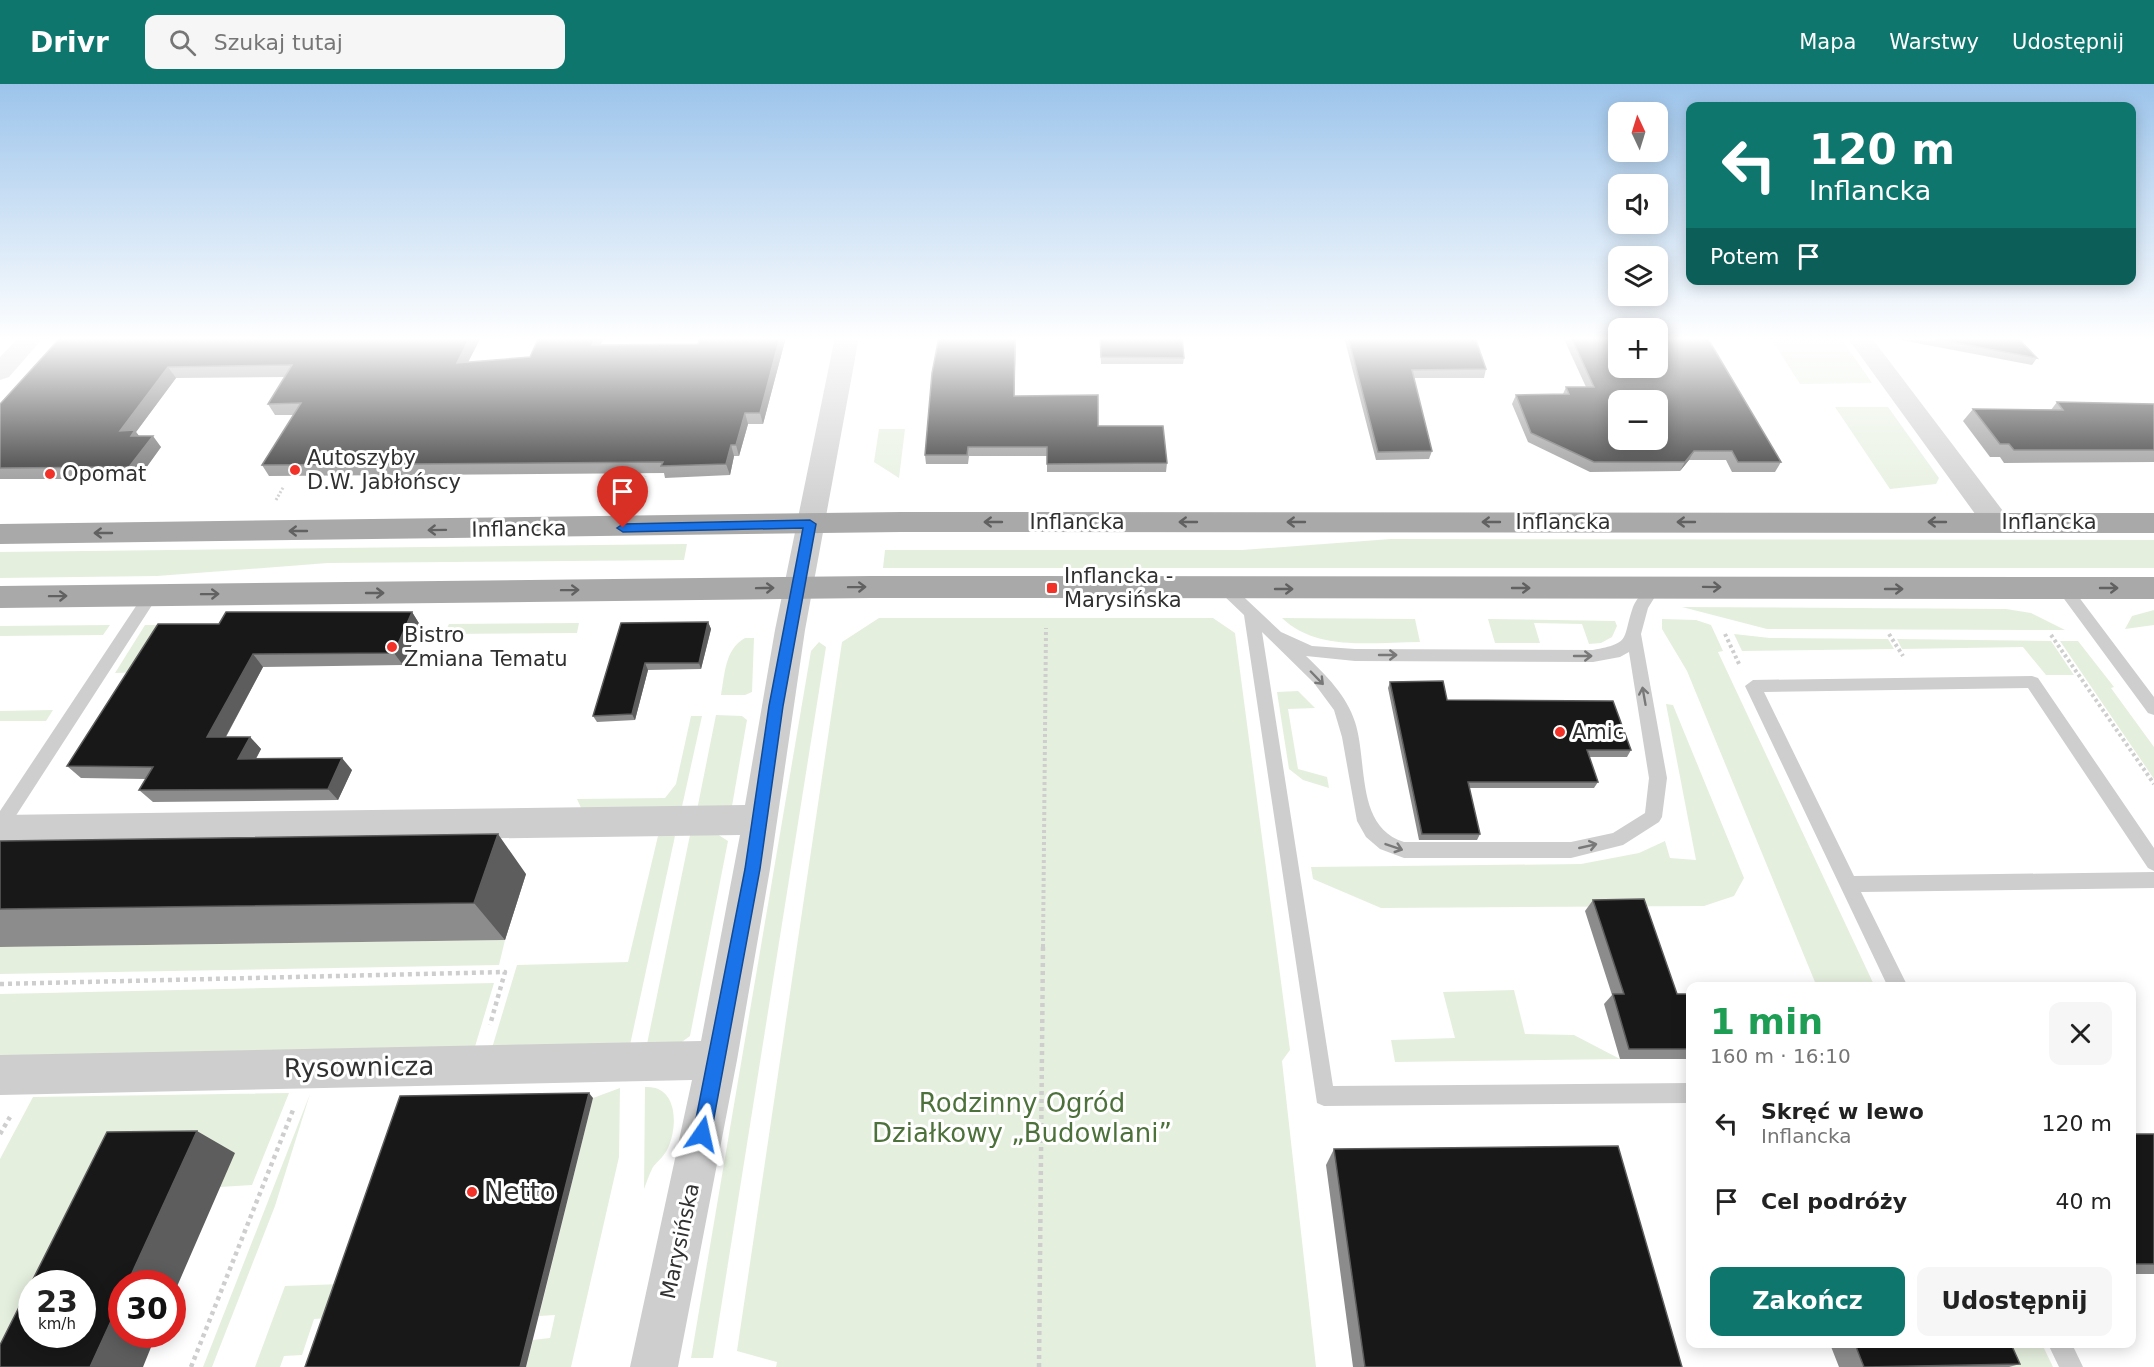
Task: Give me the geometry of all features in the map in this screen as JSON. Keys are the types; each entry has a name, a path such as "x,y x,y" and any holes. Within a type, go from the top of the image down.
{"main road":[{"name":"Inflancka","path":"0,534 810,524 2154,523"},
{"path":"0,597 798,588 1226,590 1654,587 2154,588"}],"street":[{"name":"Marysińska","path":"654,1367 717,1060 798,588 836,397"},
{"path":"1903,397 1996,522"},
{"path":"0,828 759,820"},
{"name":"Rysownicza","path":"0,1074 717,1060"}],"lane":[{"path":"1226,590 1276,636 1342,709 1348,726 1365,817 1371,831 1385,844 1404,850 1571,850 1617,840 1653,817 1658,778 1634,635 1641,607 1654,587"},
{"path":"2064,588 2154,709"},
{"path":"0,828 151,595"},
{"path":"1252,615 1324,1096 1686,1093"},
{"path":"1276,636 1303,650 1329,654 1593,656 1620,651 1634,635"},
{"path":"1896,982 1753,686 2032,682 2154,863"},
{"path":"1848,884 2154,880"},
{"path":"2062,1348 2071,1367"}],"path":[{"path":"607,500 612,484 642,483 645,476"},
{"path":"276,500 284,486"},
{"path":"1039,1367 1046,628"},
{"path":"1725,634 1733,651"},
{"path":"2051,635 2154,784"},
{"path":"0,984 505,972 479,1065"},
{"path":"191,1367 310,1068"}],"green space":[{"path":"1835,407 1888,407 1939,478 1936,484 1890,489"},
{"path":"879,429 905,429 899,478 874,462"},
{"path":"1391,539 2154,540 2154,568 883,568 885,550 1242,550"},
{"path":"687,544 684,560 328,563 157,576 0,578 0,552"},
{"path":"1682,607 2006,609 2031,613 2065,630 1767,629"},
{"path":"2154,610 2154,625 2125,629 2132,616"},
{"name":"Rodzinny Ogród Działkowy „Budowlani”","path":"879,618 1213,618 1235,633 1290,1050 1282,1061 1316,1367 776,1367 777,1362 737,1351 842,642"},
{"path":"1282,618 1415,619 1420,642 1347,643 1329,641 1296,629"},
{"path":"1488,619 1615,621 1617,626 1612,637 1601,643 1589,644 1582,624 1534,623 1540,643 1495,643"},
{"path":"1662,619 1696,620 1711,625 1723,651 1718,652 1873,982 1815,982 1687,671 1662,629"},
{"path":"579,623 577,633 444,634 449,624"},
{"path":"110,625 103,635 0,636 0,626"},
{"path":"145,625 177,625 147,672 115,673"},
{"path":"1734,634 1770,638 1888,639 1894,649 1742,651"},
{"path":"745,638 754,638 752,692 745,695 721,695 730,655 733,648"},
{"path":"1897,639 2051,641 2074,675 2046,675 2023,647 1902,649"},
{"path":"2060,641 2078,641 2114,687 2111,688 2154,747 2154,779"},
{"path":"819,642 826,647 713,1358 691,1358 811,651"},
{"path":"1298,691 1315,708 1288,709 1298,769 1327,777 1329,788 1303,780 1289,769 1277,692"},
{"path":"1666,704 1673,705 1744,878 1734,896 1704,906 1381,908 1313,879 1311,867 1581,864 1639,853 1665,841 1670,858 1696,860"},
{"path":"53,710 46,721 0,721 0,711"},
{"path":"716,715 742,716 747,720 732,806 697,810"},
{"path":"691,716 702,716 681,811 583,812 577,799 665,798 676,784"},
{"path":"717,834 728,841 690,1036 679,1044 647,1044 690,835"},
{"path":"658,836 675,836 630,1045 492,1048 517,965 628,962"},
{"path":"505,940 499,965 0,974 0,947"},
{"path":"494,983 474,1050 0,1058 0,994"},
{"path":"1514,990 1525,1034 1574,1035 1620,1059 1395,1062 1391,1040 1455,1038 1443,992"},
{"path":"645,1087 656,1088 664,1093 673,1108 674,1119 668,1148 653,1167 644,1189"},
{"path":"620,1088 619,1157 571,1367 526,1367 533,1340 550,1338 555,1315 539,1316 593,1098"},
{"path":"289,1093 252,1185 220,1187 96,1274 96,1270 18,1270 19,1348 0,1367 0,1159 33,1097"},
{"path":"310,1094 275,1206 212,1367 203,1367"},
{"path":"342,1284 330,1318 314,1319 302,1355 284,1356 280,1367 255,1367 285,1286"},
{"path":"2001,1348 2044,1348 2053,1367 2009,1367"}],"building":[{"path":"6,397 146,397 120,431 135,430 131,436 153,436 129,467 0,468 0,404"},
{"path":"272,397 764,397 760,413 745,413 736,445 731,445 726,464 661,466 663,462 262,465 301,403 268,404"},
{"path":"930,397 1098,397 1098,426 1163,426 1167,463 1047,464 1047,447 968,447 967,455 925,455"},
{"path":"1364,397 1419,397 1432,451 1378,452"},
{"path":"1517,397 1608,397 1608,450 1668,450 1668,397 1742,397 1781,462 1738,462 1732,451 1694,451 1685,462 1594,462 1531,433"},
{"path":"2057,402 2154,404 2154,450 2014,450 2009,444 2000,444 1973,409 2063,410"},
{"path":"226,612 412,612 394,653 253,654 207,737 250,737 238,759 342,758 328,789 139,790 153,767 67,766 158,624 219,624"},
{"path":"708,622 699,663 645,663 632,714 593,716 621,623"},
{"path":"1443,681 1447,700 1613,701 1631,750 1587,750 1598,782 1468,782 1480,834 1422,834 1390,682"},
{"path":"498,834 474,903 0,909 0,841"},
{"path":"1644,899 1677,994 1686,994 1686,1049 1629,1049 1613,994 1624,994 1593,900"},
{"name":"Netto","path":"589,1093 520,1367 305,1367 400,1096"},
{"path":"197,1131 133,1270 108,1270 108,1328 90,1367 0,1367 0,1345 18,1309 18,1348 96,1348 96,1270 38,1270 107,1132"},
{"path":"2136,1134 2154,1134 2154,1264 2136,1264"},
{"path":"1618,1146 1682,1367 1365,1367 1334,1149"},
{"path":"1857,1348 2013,1348 2020,1364 1864,1367"}],"place":[{"name":"Autoszyby D.W. Jabłońscy","path":"295,470"},
{"name":"Opomat","path":"50,474"},
{"name":"Inflancka - Marysińska","path":"1052,588"},
{"name":"Bistro Zmiana Tematu","path":"392,647"},
{"name":"Amic","path":"1560,732"},
{"name":"Netto","path":"472,1192"}],"route":[{"path":"623,528 810,524 776,706 752,869 702,1134"}]}
